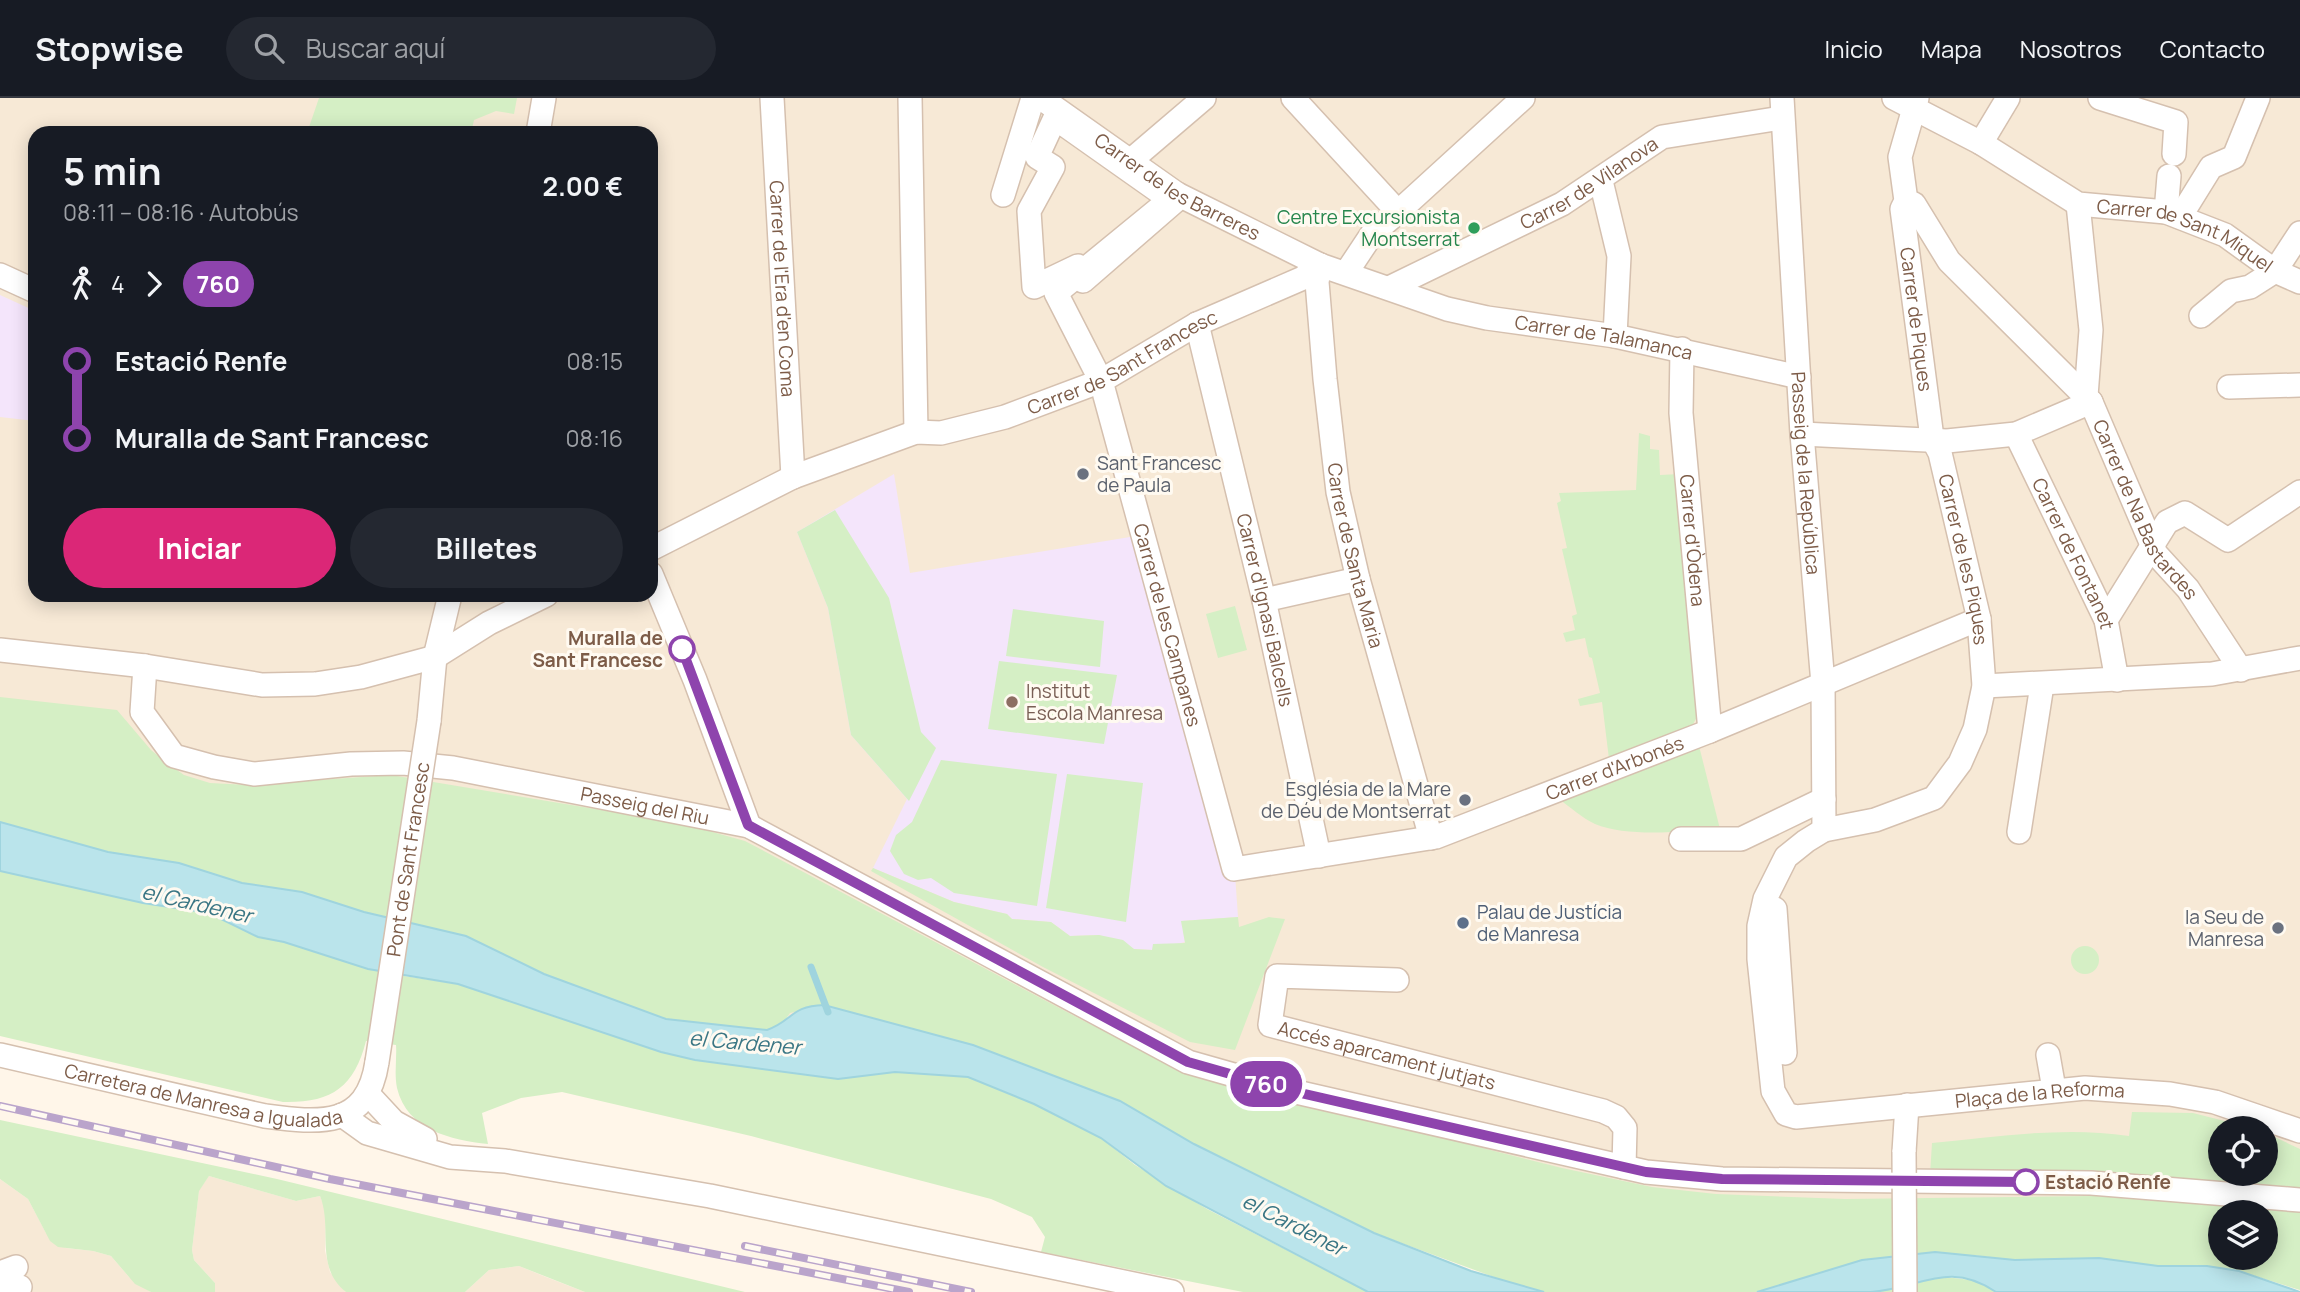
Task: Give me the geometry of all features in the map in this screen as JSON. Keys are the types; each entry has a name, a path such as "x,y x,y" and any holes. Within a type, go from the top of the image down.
{"street":[{"path":"539,126 544,98"},
{"name":"Carrer de l'Era d'en Coma","path":"772,98 793,477"},
{"path":"658,545 793,477 916,432 909,98"},
{"path":"1003,195 1033,98"},
{"name":"Carrer de les Barreres","path":"1041,98 1173,197 1320,265 1346,272"},
{"path":"1129,162 1204,98"},
{"path":"1293,98 1398,212"},
{"path":"1346,272 1372,234 1523,98"},
{"path":"1981,143 2008,98"},
{"path":"2100,98 2176,122 2171,165 2173,215"},
{"path":"2173,215 2211,167 2234,158 2258,98"},
{"name":"Carrer de Sant Miquel","path":"1912,104 1981,143 2078,204 2173,215 2225,235 2275,271 2300,282"},
{"name":"Carrer de Piques","path":"1912,104 1900,157 1906,201 1902,209 1932,438"},
{"name":"Carrer de Vilanova","path":"1401,287 1562,204 1601,181 1662,138 1782,108"},
{"name":"Passeig de la República","path":"1782,108 1802,434 1823,684 1824,830"},
{"path":"1055,118 1173,197 1081,274 1078,266 1034,287 1029,211 1052,167 1037,156 1055,118"},
{"path":"1601,181 1619,256 1615,336"},
{"name":"Carrer de Na Bastardes","path":"1906,201 1914,204 1949,261 2088,399 2149,532 2151,544 2188,589 2241,670"},
{"path":"1802,434 1932,438 1947,441 2016,434 2088,399 2091,330 2078,204"},
{"path":"2201,316 2231,291 2250,287 2275,271 2300,233"},
{"name":"Carrer de Sant Francesc","path":"916,432 941,433 1005,417 1101,381 1197,324 1303,278 1320,265"},
{"name":"Carrer de Santa Maria","path":"1320,265 1317,282 1338,492 1358,579 1431,838"},
{"name":"Carrer de Talamanca","path":"1346,272 1401,287 1487,318 1615,336 1799,377"},
{"name":"Carrer de les Campanes","path":"1081,274 1056,293 1101,381 1234,869"},
{"path":"0,275 28,288"},
{"name":"Carrer d'Ignasi Balcells","path":"1197,324 1264,600 1319,856"},
{"name":"Carrer d'Òdena","path":"1682,349 1681,413 1710,731"},
{"path":"2229,387 2300,385"},
{"name":"Carrer de Fontanet","path":"2016,434 2105,620 2117,680"},
{"name":"Carrer de les Piques","path":"1932,438 1940,453 1979,619 1984,686"},
{"path":"2105,620 2167,522 2185,513 2228,540 2300,492"},
{"path":"1264,600 1358,579"},
{"path":"658,591 695,680 748,825"},
{"name":"Pont de Sant Francesc","path":"377,1062 429,721 435,657 448,602"},
{"path":"0,650 145,666 262,685 315,684 362,677 435,657 489,623 532,602"},
{"name":"Carrer d'Arbonés","path":"1234,869 1431,838 1710,731 1979,619"},
{"path":"1984,686 2042,685 2241,670 2300,658"},
{"name":"Passeig del Riu","path":"145,666 142,712 156,736 174,756 254,774 351,764 403,763 441,767 748,825 1188,1062 1283,1089 1624,1167 1722,1179 2091,1183 2300,1200"},
{"path":"2019,832 2042,685"},
{"name":"Plaça de la Reforma","path":"1984,686 1975,729 1960,763 1934,798 1875,820 1824,830 1793,849 1761,910 1758,945 1773,1091 1790,1117 2054,1089 2098,1088 2171,1094 2250,1112 2300,1131"},
{"path":"1681,839 1741,839 1824,799"},
{"name":"Accés aparcament jutjats","path":"1397,981 1277,975 1270,1025 1603,1111 1616,1117 1625,1128 1624,1167"},
{"name":"Carretera de Manresa a Igualada","path":"0,1055 265,1116 308,1122 342,1115 368,1094 373,1087 377,1062"},
{"path":"2048,1055 2054,1089"},
{"path":"368,1094 394,1122 420,1138 505,1161 710,1196 1172,1292"},
{"path":"1905,1292 1904,1152 1907,1105"},
{"path":"342,1115 367,1133 450,1157 505,1161"}],"shaded area":[{"path":"0,98 2300,98 2300,1258 2278,1229 2278,1200 2208,1200 2208,1216 1650,1245 0,807"},
{"path":"0,295 28,308 28,420 0,417"},
{"name":"Institut Escola Manresa","path":"894,474 910,573 1136,536 1224,875 1235,874 1238,917 1182,921 1185,942 1153,950 1134,949 1099,935 1070,936 1051,922 1012,919 1007,914 954,902 873,868 907,799 851,735 828,608 797,532"},
{"path":"209,1176 296,1201 320,1196 326,1211 325,1251 330,1272 346,1292 215,1292 215,1283 194,1260 192,1250 199,1190"},
{"path":"0,1179 28,1199 46,1233 66,1248 111,1256 129,1277 151,1292 0,1292"},
{"path":"519,1266 585,1292 465,1292 489,1270"}],"green space":[{"path":"319,98 517,98 514,114 496,111 474,120 473,126 309,126"},
{"path":"1639,433 1650,436 1650,449 1659,450 1660,475 1680,474 1704,704 1691,728 1609,759 1602,702 1580,706 1578,699 1600,693 1585,638 1566,642 1563,633 1575,630 1572,616 1577,614 1562,549 1567,548 1557,503 1561,501 1559,493 1636,490"},
{"path":"835,510 889,598 921,732 936,748 909,801 851,735 828,608 797,532"},
{"path":"1235,606 1247,650 1218,658 1206,614"},
{"path":"1013,609 1104,621 1100,667 1006,656"},
{"path":"999,661 1117,675 1104,744 988,729"},
{"path":"0,697 117,710 151,750 167,763 184,775 210,783 248,785 391,775 680,823 745,841 1084,1021 1198,1076 1562,1168 1652,1187 1716,1194 1845,1199 2095,1196 2208,1205 2208,1266 2158,1266 2099,1258 2015,1260 1972,1255 1837,1268 1757,1292 1544,1292 1521,1287 1374,1233 1194,1144 1120,1101 973,1045 824,1005 790,1013 782,1025 767,1030 666,1019 544,974 466,936 364,912 302,892 242,883 179,863 108,852 0,822"},
{"path":"1698,742 1720,829 1624,831 1590,822 1559,799"},
{"path":"941,760 1057,774 1037,906 954,893 931,878 918,880 904,874 890,851 896,835 912,822"},
{"path":"1067,774 1143,783 1126,922 1046,908"},
{"path":"873,868 954,902 1007,914 1012,919 1051,922 1070,936 1099,935 1123,940 1134,949 1152,950 1153,944 1185,943 1181,921 1238,917 1239,927 1269,917 1285,919 1235,1050 1190,1042 1043,967 871,871"},
{"path":"0,871 143,903 209,913 258,937 284,942 384,973 458,984 695,1060 838,1079 895,1072 968,1077 1034,1104 1101,1138 1135,1165 1207,1209 1368,1292 1243,1292 1041,1252 1045,1237 1032,1217 991,1199 751,1136 562,1092 521,1098 482,1113 488,1144 446,1136 420,1123 402,1102 396,1082 396,1045 366,1041 355,1070 338,1090 315,1099 283,1102 0,1036"},
{"path":"2085,946 2095,950 2099,960 2095,970 2085,974 2075,970 2071,960 2075,950"},
{"path":"2132,1112 2193,1113 2208,1117 2208,1186 2278,1186 2278,1139 2300,1149 2300,1192 1930,1175 1932,1143 2055,1132 2129,1136"},
{"path":"0,1120 277,1179 745,1292 585,1292 519,1266 489,1270 465,1292 346,1292 330,1271 324,1208 320,1196 296,1201 209,1176 199,1191 192,1250 194,1260 215,1283 215,1292 151,1292 135,1284 111,1256 58,1247 50,1241 28,1199 0,1179"},
{"path":"2278,1210 2300,1212 2300,1290 2233,1270 2278,1270"},
{"path":"1936,1276 1980,1281 1996,1292 1874,1292"}],"water":[{"name":"el Cardener","path":"0,822 108,852 179,863 242,883 302,892 364,912 466,936 544,974 666,1019 767,1030 804,1008 824,1005 973,1045 1120,1101 1194,1144 1374,1233 1471,1271 1544,1292 1368,1292 1166,1186 1101,1138 1034,1104 968,1077 895,1072 838,1079 695,1060 661,1052 458,984 368,969 284,942 258,937 209,913 143,903 0,871"},
{"path":"1935,1252 2015,1260 2099,1258 2158,1266 2207,1266 2208,1270 2239,1271 2300,1292 1996,1292 1979,1282 1948,1277 1871,1292 1757,1292 1862,1260"}],"waterway":[{"path":"811,967 828,1012"}],"railway":[{"path":"0,1106 330,1179 909,1292"},
{"path":"745,1246 971,1292"}],"bus line":[{"name":"760","path":"682,649 748,825 1188,1062 1283,1089 1646,1172 1722,1179 2026,1182"}],"place":[{"name":"Centre Excursionista Montserrat","path":"1474,228"},
{"name":"Sant Francesc de Paula","path":"1083,474"},
{"name":"Muralla de Sant Francesc","path":"682,649"},
{"name":"Institut Escola Manresa","path":"1012,702"},
{"name":"Església de la Mare de Déu de Montserrat","path":"1465,800"},
{"name":"Palau de Justícia de Manresa","path":"1463,923"},
{"name":"la Seu de Manresa","path":"2278,928"},
{"name":"Estació Renfe","path":"2026,1182"}]}
